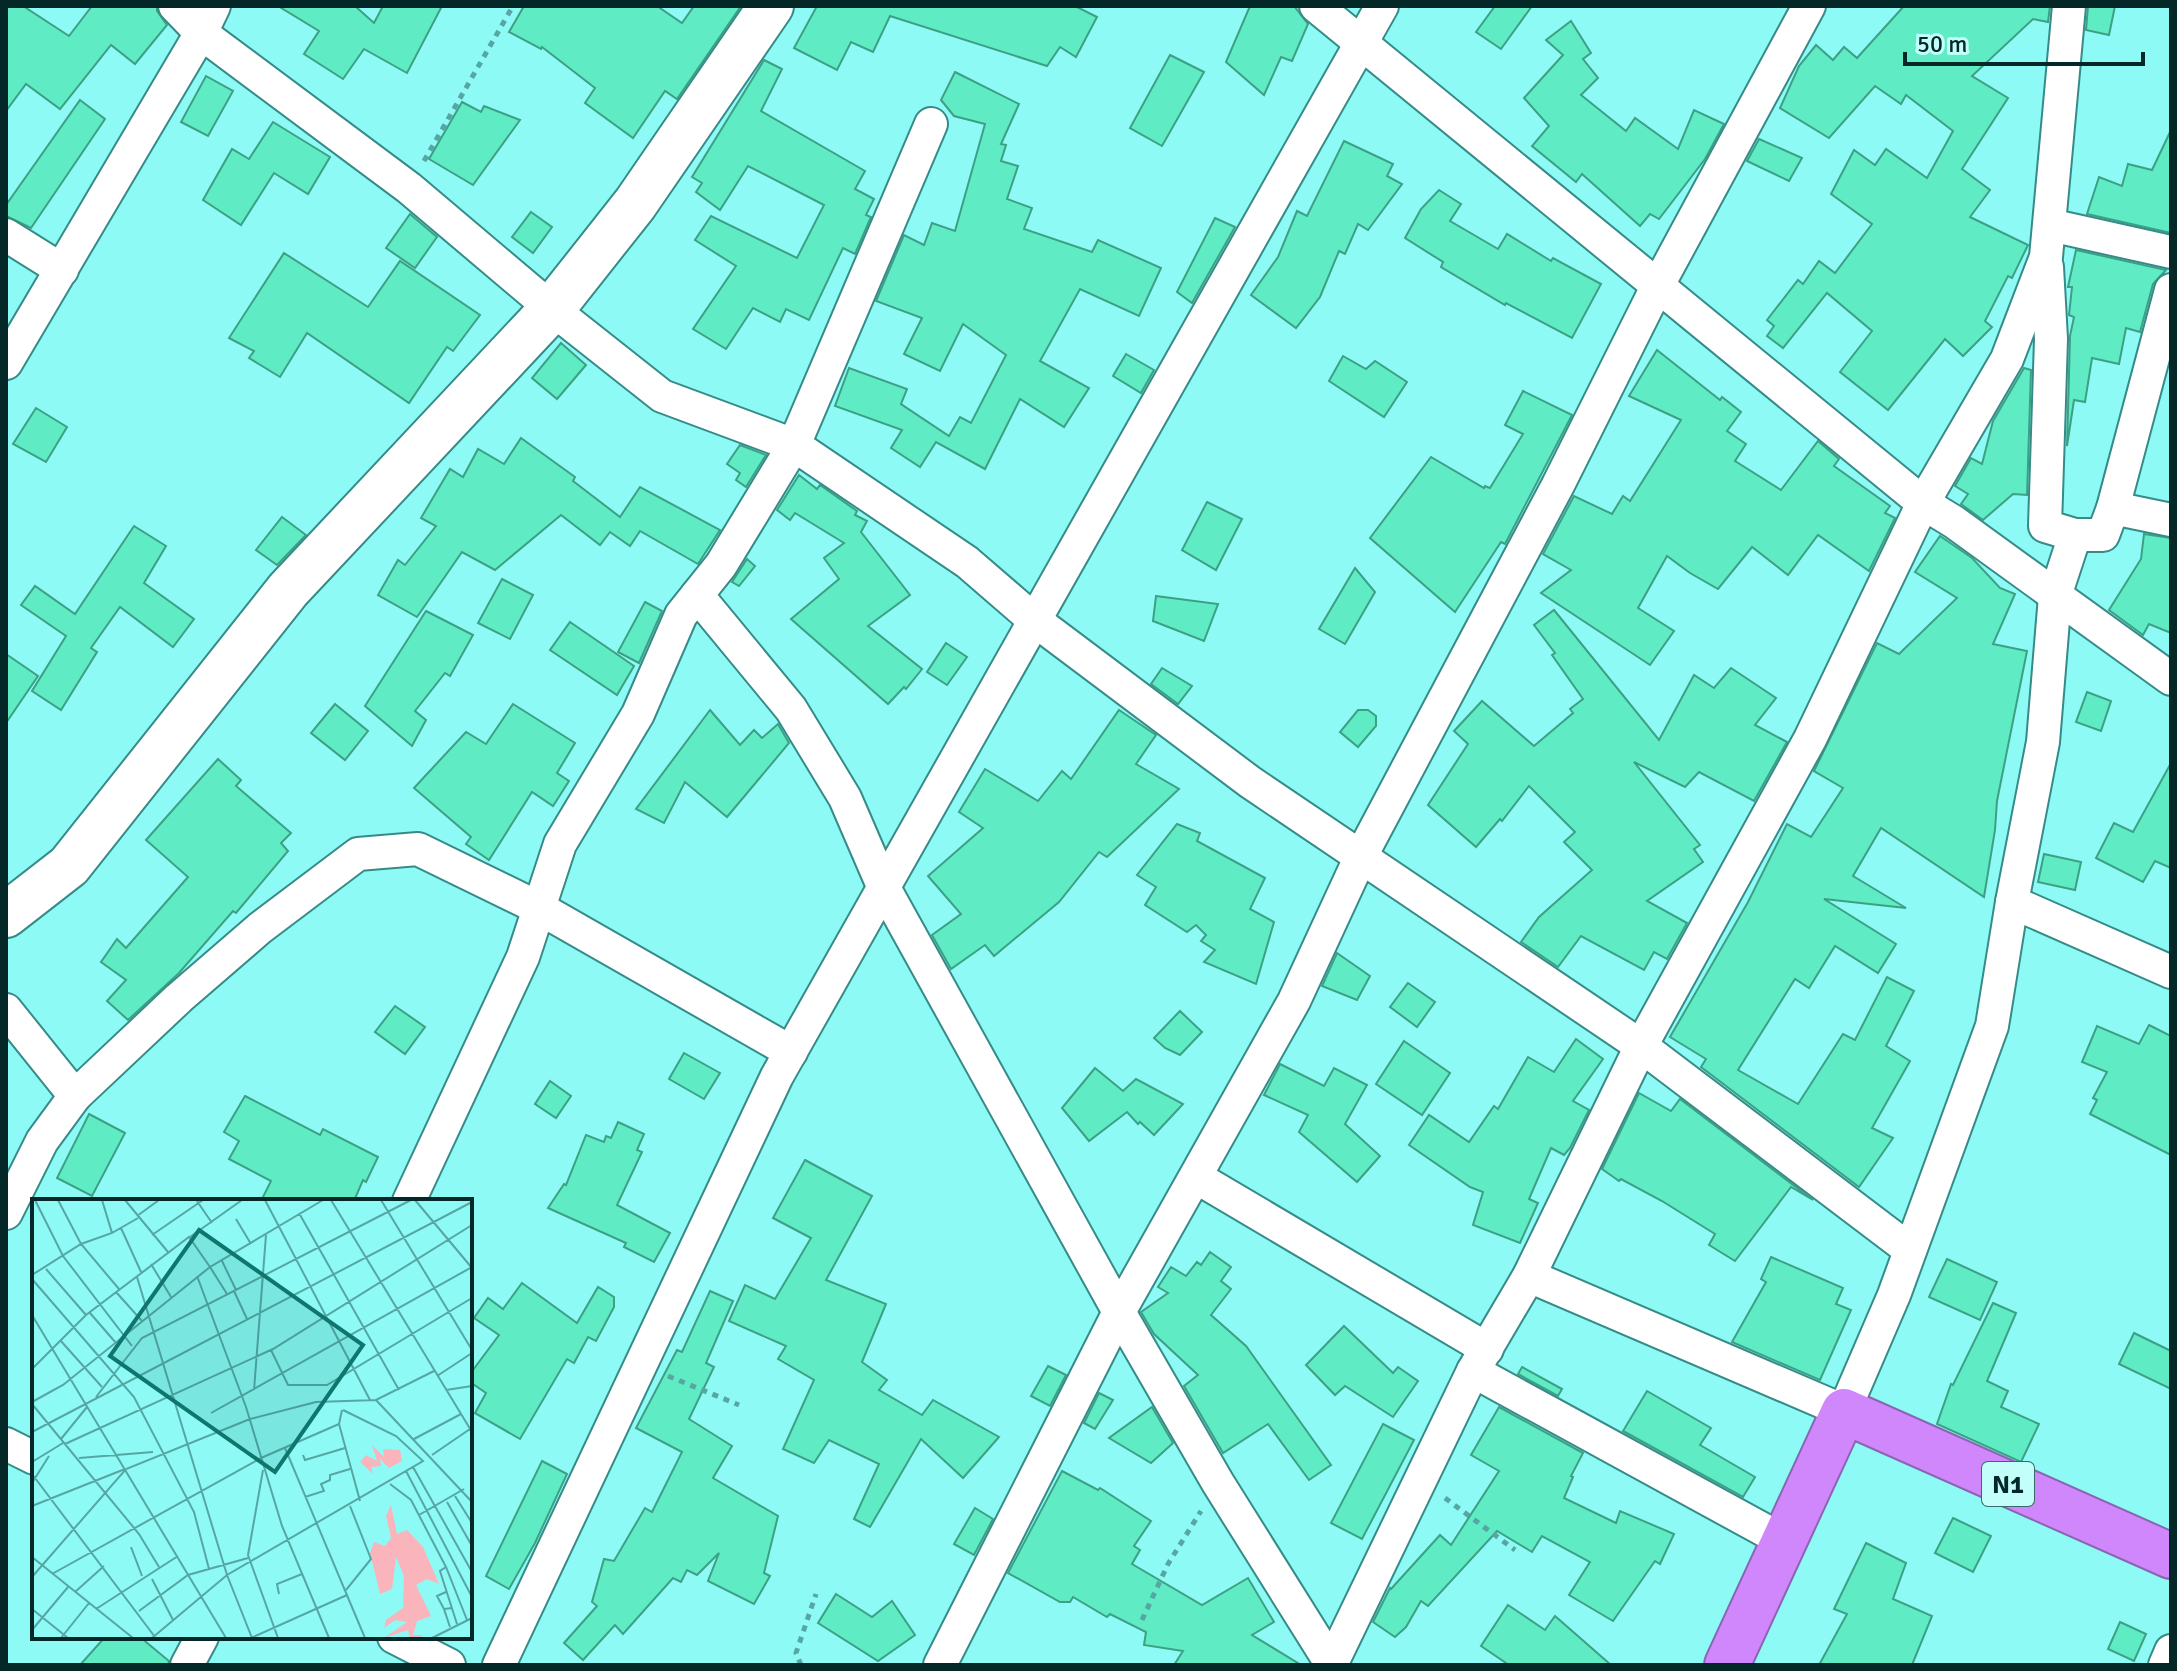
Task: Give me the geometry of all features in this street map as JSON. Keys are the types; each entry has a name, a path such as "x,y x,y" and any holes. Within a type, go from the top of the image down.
{"highway":[{"path":"1727,1665 1844,1411"},
{"name":"N1","path":"1844,1411 2171,1556"}],"street":[{"path":"175,6 208,19 552,309 662,396 794,445 967,562 1033,619 1250,782 1641,1046 1910,1250"},
{"path":"6,915 69,866 288,590 552,309 635,204 771,6"},
{"path":"1316,6 1923,503 1954,522 2171,679"},
{"path":"499,1665 791,1052 1382,6"},
{"path":"940,1665 1119,1312 1294,1001 1361,856 1558,485 1657,287 1809,6"},
{"path":"2069,6 2046,257 2051,339 2045,526 2075,535 2103,535 2113,508 2171,290"},
{"path":"6,363 208,19"},
{"path":"410,1199 523,957 560,844 638,714 681,615 721,565 794,445 931,124"},
{"path":"2050,225 2171,252"},
{"path":"6,235 62,270"},
{"path":"1332,1665 1420,1480 1480,1360 1529,1276 1641,1046 1810,739 1923,503 2007,359 2046,257"},
{"path":"2113,508 2171,520"},
{"path":"1529,1276 1844,1411 1910,1250 1992,1026 2043,742 2055,596 2075,535"},
{"path":"697,595 791,709 845,798 883,886 1119,1312 1218,1483 1332,1665"},
{"path":"6,1213 42,1141 75,1096 179,998 260,928 358,854 418,849 539,908 791,1052"},
{"path":"2012,902 2171,972"},
{"path":"6,1010 75,1096"},
{"path":"1196,1177 1480,1360 1786,1542"},
{"path":"6,1444 32,1457"},
{"path":"187,1665 201,1639"},
{"path":"398,1639 449,1665"},
{"path":"2165,1665 2171,1651"}],"path":[{"path":"409,188 513,6"},
{"path":"641,1365 739,1405"},
{"path":"1420,1480 1515,1550"},
{"path":"1142,1620 1168,1564 1218,1483"},
{"path":"801,1665 796,1653 816,1594"}],"building":[{"path":"6,6 23,6 69,36 92,6 157,6 167,25 135,64 111,45 60,109 26,84 6,111"},
{"path":"278,6 355,6 374,23 383,6 442,6 407,73 364,49 343,79 304,54 319,31"},
{"path":"524,6 657,6 682,23 694,6 741,6 677,99 665,91 633,138 585,103 595,88 542,47 509,32"},
{"path":"817,6 1075,6 1097,17 1076,57 1060,47 1047,66 890,16 873,52 851,42 837,70 794,48"},
{"path":"1250,6 1294,6 1308,24 1292,61 1281,57 1264,95 1226,62"},
{"path":"1495,6 1532,6 1501,49 1476,32"},
{"path":"1904,6 2050,6 2048,22 2033,19 1972,76 2008,98 1962,169 1990,190 1970,217 2028,245 1985,321 1992,327 1963,356 1945,339 1888,410 1840,372 1872,331 1827,293 1783,348 1767,336 1774,326 1767,320 1798,280 1803,284 1819,261 1835,273 1872,224 1831,194 1854,150 1875,165 1886,149 1927,178 1953,131 1906,95 1901,104 1875,86 1829,138 1780,108 1799,66 1816,45 1833,60 1844,47 1857,58"},
{"path":"2088,6 2115,6 2109,35 2086,30"},
{"path":"1571,21 1591,53 1583,59 1598,78 1581,95 1626,131 1635,118 1678,149 1694,110 1724,124 1705,159 1659,219 1650,214 1640,226 1582,174 1576,182 1532,146 1549,126 1524,98 1563,55 1546,40"},
{"path":"1170,55 1204,72 1162,146 1130,128"},
{"path":"764,60 782,69 761,111 865,171 855,189 874,199 866,215 871,217 855,254 843,248 809,320 786,309 780,322 753,308 726,349 693,329 736,266 695,240 711,216 797,258 824,205 748,166 720,210 696,192 702,183 692,177"},
{"path":"955,72 1019,104 1001,144 1006,145 1001,161 1018,166 1007,199 1032,208 1024,229 1092,252 1098,240 1161,268 1139,316 1080,289 1040,361 1089,388 1064,427 1020,399 985,469 936,442 920,467 891,448 902,430 835,406 849,368 907,389 901,404 949,436 960,417 971,423 1006,355 963,324 940,371 904,354 922,318 876,301 904,235 924,245 932,223 955,231 985,124 954,116 941,100"},
{"path":"206,76 233,91 208,136 181,122"},
{"path":"80,100 105,119 31,228 6,216 6,205"},
{"path":"462,102 481,112 484,106 520,120 473,185 429,159"},
{"path":"273,122 330,157 308,194 274,173 241,225 203,200 232,149 249,159"},
{"path":"2171,130 2171,233 2087,214 2099,177 2122,186 2128,164 2152,170"},
{"path":"1759,139 1802,158 1789,181 1747,161"},
{"path":"1344,141 1393,164 1387,176 1402,184 1368,230 1358,224 1345,254 1339,251 1320,297 1296,328 1251,295 1278,257 1297,211 1307,216"},
{"path":"1439,190 1461,204 1450,221 1498,249 1507,234 1551,261 1553,258 1601,284 1572,338 1505,305 1441,267 1443,262 1405,238 1421,209"},
{"path":"531,212 552,227 533,253 512,237"},
{"path":"410,214 437,237 415,268 386,248"},
{"path":"1215,218 1235,227 1192,303 1177,292"},
{"path":"2076,250 2166,270 2153,284 2140,332 2126,328 2119,364 2092,358 2085,402 2074,400 2067,446 2070,336 2074,317 2069,315 2072,287 2068,287"},
{"path":"284,253 368,307 400,261 480,315 453,351 447,347 409,403 307,333 280,377 249,358 254,351 229,338"},
{"path":"561,343 586,365 557,399 532,378"},
{"path":"1657,350 1720,400 1722,397 1741,412 1727,431 1746,444 1735,461 1781,490 1818,441 1839,459 1834,466 1890,506 1885,513 1895,518 1869,571 1818,535 1788,575 1752,547 1718,589 1667,556 1638,608 1674,631 1650,665 1541,593 1571,570 1543,554 1574,496 1612,514 1623,496 1630,501 1681,420 1629,396"},
{"path":"1126,354 1154,370 1141,393 1113,376"},
{"path":"1343,356 1366,369 1375,361 1407,382 1384,417 1329,381"},
{"path":"2024,368 2031,370 2027,495 2013,494 1983,520 1961,504 1968,494 1955,486 1971,458 1982,464 1993,421"},
{"path":"1523,391 1572,415 1505,544 1501,542 1455,612 1370,538 1431,457 1484,488 1490,488 1523,434 1505,425"},
{"path":"36,408 67,427 46,462 13,444"},
{"path":"521,438 575,477 573,481 620,517 640,487 720,530 698,564 640,531 630,546 610,532 600,545 561,515 495,570 462,552 417,617 378,595 398,560 405,565 436,526 421,518 450,469 463,477 478,449 504,464"},
{"path":"740,445 766,455 746,487 736,480 740,473 727,464"},
{"path":"799,475 817,489 820,485 857,511 855,515 867,521 861,532 910,595 868,626 922,669 906,689 904,687 888,704 791,619 839,579 824,558 844,543 795,513 790,520 777,510"},
{"path":"1207,502 1242,519 1216,570 1182,550"},
{"path":"282,517 306,535 277,565 256,550"},
{"path":"134,526 166,546 144,583 194,619 173,647 120,607 91,648 97,652 61,710 32,691 66,636 21,605 35,586 75,614"},
{"path":"2144,534 2171,538 2171,633 2149,624 2143,635 2109,610 2141,559"},
{"path":"1940,536 1972,558 2000,588 2015,594 1993,644 2027,651 1997,801 1984,897 1881,828 1853,876 1906,908 1824,899 1896,944 1878,973 1835,946 1809,988 1795,979 1738,1070 1798,1104 1843,1034 1855,1040 1887,977 1914,991 1886,1046 1910,1061 1872,1128 1893,1138 1859,1187 1701,1067 1706,1059 1670,1037 1748,902 1787,824 1811,837 1843,788 1814,771 1877,643 1899,654 1957,598 1915,572"},
{"path":"747,559 755,566 739,586 732,582"},
{"path":"1355,568 1375,592 1345,644 1319,629"},
{"path":"502,579 533,595 510,639 478,623"},
{"path":"1156,596 1218,604 1204,641 1153,621"},
{"path":"645,602 662,611 639,663 618,652"},
{"path":"1554,610 1659,740 1694,675 1714,688 1731,668 1776,698 1755,725 1787,742 1754,801 1699,772 1685,787 1634,762 1700,845 1694,849 1703,862 1647,901 1687,923 1667,959 1654,952 1644,970 1581,936 1558,967 1521,942 1539,917 1592,870 1564,842 1575,832 1529,786 1502,821 1500,819 1476,847 1428,805 1468,744 1454,731 1482,701 1534,746 1573,713 1570,709 1583,699 1534,625"},
{"path":"426,611 473,635 450,676 445,673 415,711 426,720 412,746 365,706"},
{"path":"570,622 634,666 617,695 550,650"},
{"path":"946,643 967,657 947,685 927,672"},
{"path":"6,654 38,676 6,723"},
{"path":"1162,668 1192,686 1178,704 1151,684"},
{"path":"2087,692 2111,701 2101,731 2076,722"},
{"path":"335,704 368,731 345,760 311,733"},
{"path":"513,704 575,743 557,773 569,781 553,806 532,792 489,860 466,844 471,837 414,788 466,732 486,744"},
{"path":"710,710 740,745 754,730 762,738 778,724 789,743 727,817 685,782 664,823 636,809"},
{"path":"1119,710 1156,735 1136,764 1179,789 1107,857 1099,852 1059,902 994,956 985,945 951,969 932,935 961,914 928,876 983,828 959,812 985,769 1038,801 1062,771 1071,779"},
{"path":"1358,710 1368,710 1376,716 1376,726 1358,747 1340,732"},
{"path":"218,759 241,780 236,786 291,833 281,843 288,851 236,913 233,911 179,973 128,1020 107,1001 126,980 101,962 117,939 126,948 188,877 146,840"},
{"path":"2171,763 2171,868 2155,861 2143,882 2096,858 2114,823 2133,832"},
{"path":"1177,824 1200,833 1197,841 1265,878 1250,909 1274,922 1256,984 1204,962 1215,950 1201,941 1206,935 1196,925 1187,932 1145,905 1156,887 1137,875"},
{"path":"2044,854 2081,862 2075,890 2038,882"},
{"path":"1337,953 1370,976 1357,1000 1322,986"},
{"path":"1408,983 1435,1002 1417,1027 1390,1007"},
{"path":"395,1006 425,1027 405,1054 375,1032"},
{"path":"1180,1011 1202,1032 1180,1055 1154,1038"},
{"path":"2149,1025 2171,1036 2171,1155 2090,1114 2097,1100 2093,1098 2107,1072 2082,1062 2097,1026 2139,1044"},
{"path":"1576,1039 1603,1059 1573,1101 1589,1110 1564,1155 1551,1148 1529,1199 1538,1203 1520,1243 1473,1225 1483,1192 1470,1187 1409,1145 1429,1115 1469,1142 1494,1106 1498,1109 1528,1057 1554,1072"},
{"path":"1404,1041 1450,1073 1422,1115 1376,1084"},
{"path":"684,1053 720,1073 704,1099 669,1079"},
{"path":"1280,1064 1324,1086 1334,1068 1367,1085 1345,1124 1380,1156 1357,1182 1299,1132 1308,1115 1264,1095"},
{"path":"1095,1068 1123,1091 1136,1079 1183,1104 1154,1135 1127,1112 1089,1141 1062,1108"},
{"path":"550,1081 571,1096 556,1118 535,1104"},
{"path":"1639,1093 1671,1111 1680,1099 1813,1200 1791,1187 1735,1261 1709,1245 1715,1234 1602,1169"},
{"path":"245,1096 320,1135 323,1129 378,1157 355,1199 262,1199 271,1181 229,1159 239,1141 224,1132"},
{"path":"89,1114 125,1133 92,1196 57,1178"},
{"path":"618,1122 644,1134 637,1150 642,1152 617,1205 670,1233 654,1262 624,1247 626,1243 548,1208 566,1185 586,1135 604,1142 606,1136 611,1138"},
{"path":"805,1160 872,1196 826,1280 886,1304 862,1362 887,1380 879,1390 922,1415 933,1400 999,1437 963,1478 921,1439 870,1527 854,1519 879,1464 829,1440 814,1463 783,1449 814,1380 778,1359 786,1346 729,1321 745,1285 775,1299 811,1238 773,1218"},
{"path":"1210,1252 1231,1267 1221,1281 1231,1289 1211,1315 1246,1346 1331,1465 1309,1480 1268,1424 1223,1453 1184,1386 1198,1375 1154,1334 1141,1312 1168,1293 1158,1287 1171,1267 1186,1276 1197,1262 1201,1265"},
{"path":"1771,1257 1843,1288 1836,1304 1851,1310 1820,1380 1732,1342 1766,1282 1761,1279"},
{"path":"1947,1259 1997,1282 1980,1320 1929,1297"},
{"path":"522,1283 577,1323 598,1287 614,1297 614,1307 596,1341 588,1337 574,1363 567,1359 520,1439 475,1413 486,1393 472,1383 472,1371 499,1335 474,1318 488,1298 503,1309"},
{"path":"710,1291 733,1301 706,1363 714,1367 689,1419 732,1446 713,1478 778,1516 764,1573 770,1576 754,1604 708,1581 719,1553 697,1575 687,1570 681,1582 673,1578 623,1634 615,1625 583,1660 564,1643 597,1606 592,1602 604,1559 614,1561 645,1508 652,1512 682,1452 636,1428 677,1350 682,1352"},
{"path":"1993,1303 2016,1313 1987,1381 2008,1391 2001,1407 2039,1424 2021,1462 1937,1424 1951,1384"},
{"path":"1344,1326 1393,1373 1398,1367 1418,1381 1393,1417 1345,1386 1335,1395 1306,1365"},
{"path":"2134,1333 2171,1351 2171,1389 2119,1364"},
{"path":"1048,1366 1066,1375 1050,1406 1031,1396"},
{"path":"1522,1367 1562,1389 1558,1396 1518,1374"},
{"path":"1647,1391 1711,1428 1700,1445 1755,1477 1743,1497 1623,1431"},
{"path":"1099,1393 1113,1400 1095,1429 1084,1423"},
{"path":"1152,1407 1173,1443 1151,1463 1109,1438"},
{"path":"1499,1407 1583,1453 1564,1498 1616,1523 1620,1511 1674,1534 1660,1564 1655,1561 1613,1621 1569,1595 1590,1562 1542,1536 1532,1552 1497,1531 1428,1606 1421,1601 1406,1627 1395,1637 1373,1622 1390,1588 1440,1535 1451,1545 1499,1471 1471,1455"},
{"path":"1383,1424 1414,1440 1362,1539 1331,1523"},
{"path":"542,1461 567,1474 535,1543 509,1589 486,1576"},
{"path":"1062,1471 1098,1490 1100,1488 1151,1521 1134,1546 1140,1550 1132,1564 1202,1605 1248,1578 1274,1622 1252,1635 1301,1665 1174,1665 1183,1651 1144,1645 1146,1632 1110,1614 1107,1617 1073,1597 1070,1602 1060,1602 1008,1573"},
{"path":"975,1508 993,1519 974,1555 954,1544"},
{"path":"1953,1518 1991,1536 1973,1572 1935,1553"},
{"path":"1866,1543 1906,1563 1893,1599 1932,1616 1912,1665 1819,1665 1847,1614 1834,1609"},
{"path":"836,1594 872,1617 892,1601 915,1635 878,1661 818,1623"},
{"path":"1508,1605 1545,1630 1555,1616 1611,1665 1509,1665 1481,1646"},
{"path":"2120,1622 2146,1634 2134,1661 2108,1649"},
{"path":"103,1639 142,1639 169,1661 168,1665 80,1665"}]}
